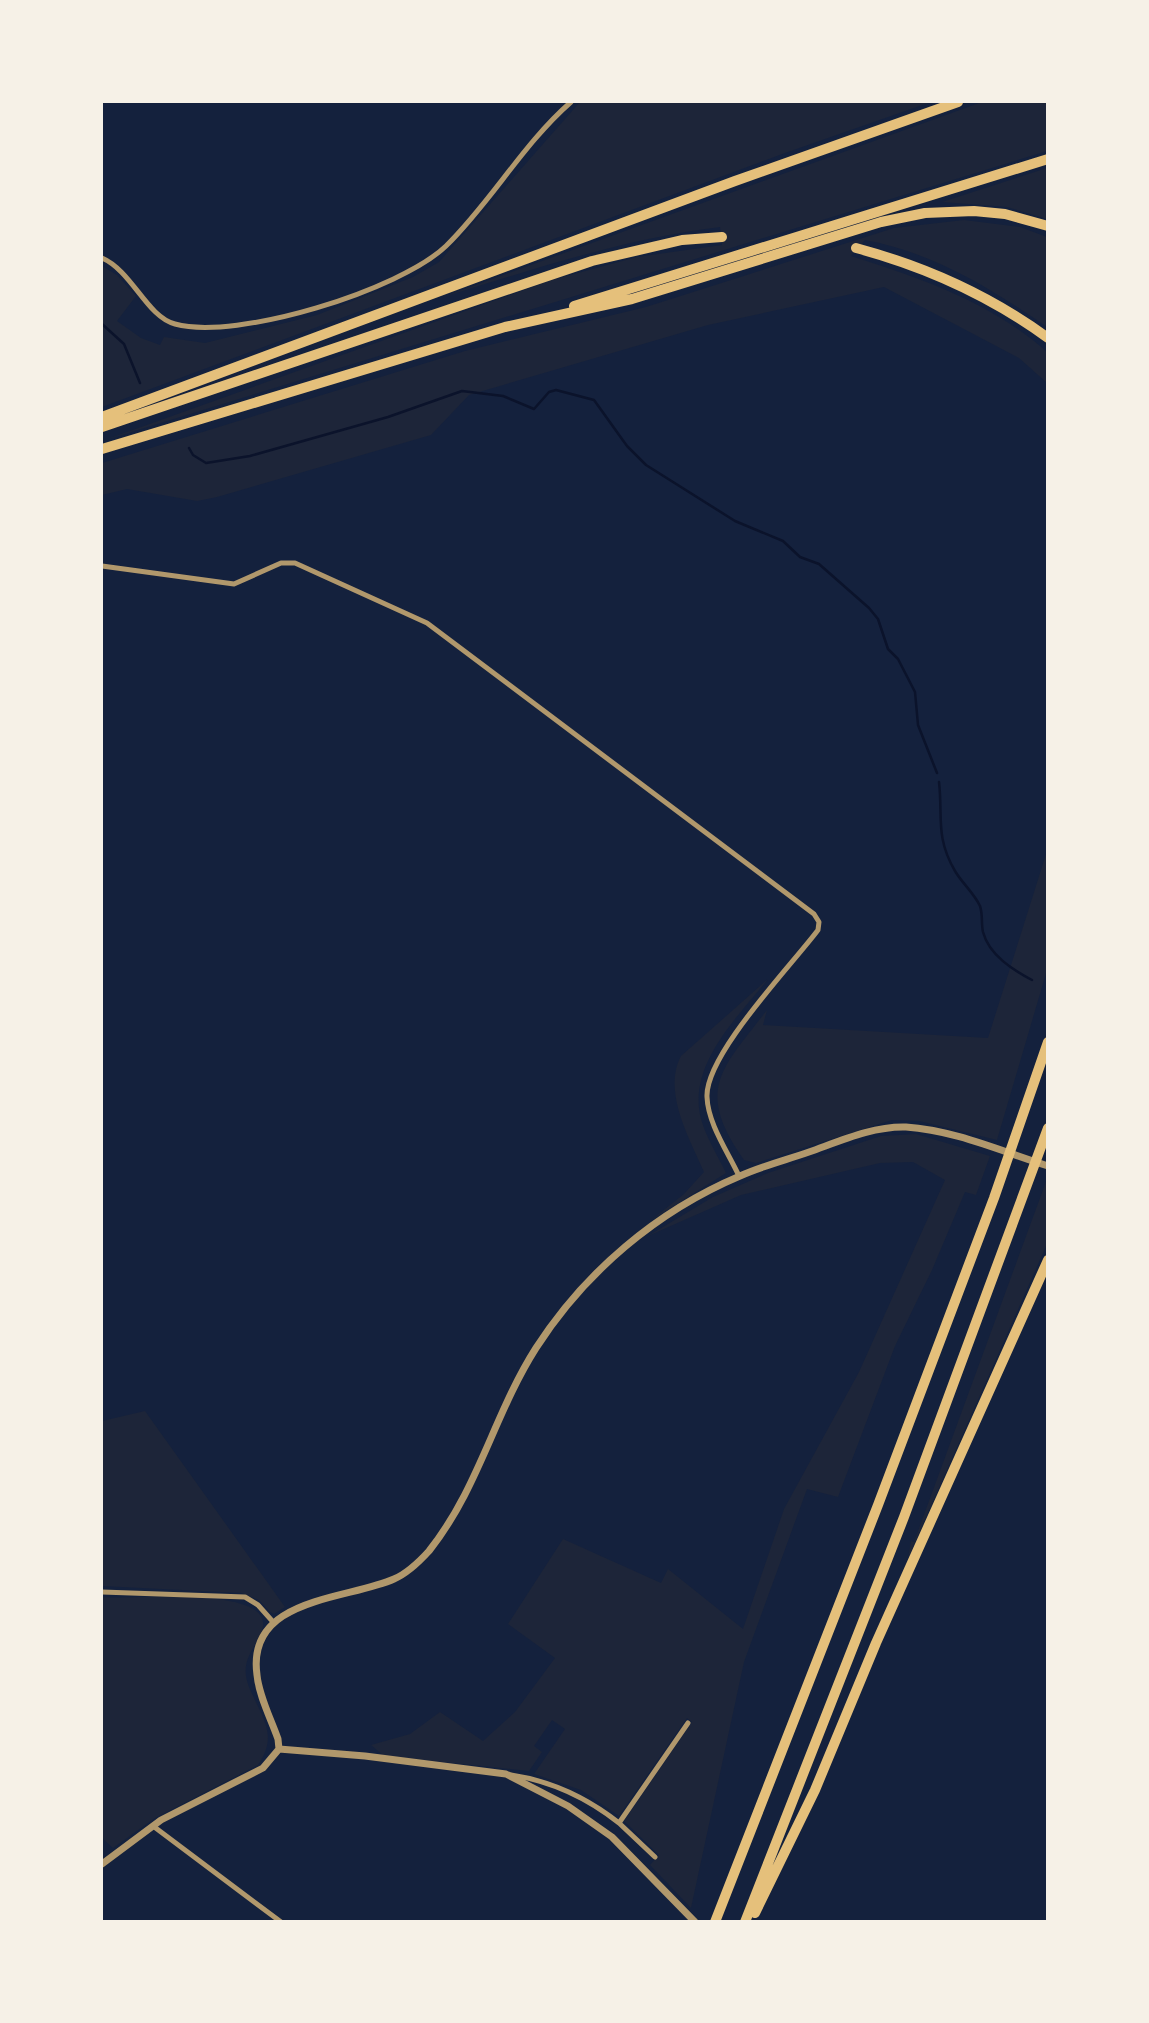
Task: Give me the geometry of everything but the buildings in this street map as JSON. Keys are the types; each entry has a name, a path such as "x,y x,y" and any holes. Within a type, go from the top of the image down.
{"highway":[{"path":"102,417 735,181 958,102"},
{"path":"102,449 1048,159"},
{"path":"505,327 632,299 892,219 925,213 974,211 1005,214 1048,226"},
{"path":"102,427 592,261 682,240 722,237"},
{"path":"856,248 918,265 950,279 990,300 1048,338"},
{"path":"1039,1066 1048,1030"},
{"path":"715,1922 878,1505 994,1198 1048,1042"},
{"path":"745,1922 900,1528 1048,1128"},
{"path":"751,1922 815,1790 876,1643 1048,1260"}],"street":[{"path":"102,258 119,268 172,324 225,326 319,308 416,268 438,253 571,102"},
{"path":"102,566 234,584 281,563 295,563 427,622 814,914 818,930 723,1052 708,1081 710,1114 739,1176"},
{"path":"279,1749 256,1666 260,1645 274,1623 297,1607 384,1583 419,1562 471,1487 517,1381 571,1299 608,1260 630,1242 702,1195 739,1176 880,1129 926,1129 1048,1166"},
{"path":"102,1592 245,1598 258,1605 274,1623"},
{"path":"618,1823 688,1723"},
{"path":"279,1749 365,1756 536,1779 577,1794 618,1823 655,1857"},
{"path":"102,1864 153,1826 256,1773 269,1764 279,1749"},
{"path":"506,1774 592,1821 620,1844 695,1922"},
{"path":"153,1826 281,1922"}],"shaded area":[{"path":"580,102 931,102 785,153 102,407 102,266 117,275 136,296 117,321 141,338 160,345 164,337 205,343 317,315 413,277 439,262"},
{"path":"982,102 1047,102 1047,151 102,441 552,280 637,257 722,245 720,227 684,232 612,247 437,299"},
{"path":"1047,168 1047,219 1007,207 942,202"},
{"path":"964,220 1020,227 1047,237 1047,327 983,286 914,253 865,240 851,256 929,283 979,305 1002,319 1047,352 1047,383 1019,358 884,287 708,325 469,395 431,435 217,497 197,501 127,489 102,495 102,463 465,351 646,307 894,228"},
{"path":"1047,851 1047,970 997,1140 919,1121 892,1120 756,1163 744,1160 720,1115 717,1097 720,1080 727,1065 767,1010 763,1025 988,1038"},
{"path":"768,979 729,1026 708,1061 701,1080 701,1119 726,1173 650,1221 684,1194 704,1172 676,1100 676,1070 681,1056"},
{"path":"916,1134 990,1156 976,1195 965,1192 932,1270 895,1346 838,1497 807,1489 744,1662 691,1908 650,1865 659,1855 624,1821 692,1722 687,1718 619,1816 581,1790 534,1774 565,1729 552,1720 534,1746 542,1752 529,1771 384,1756 371,1745 410,1734 440,1712 483,1741 515,1712 555,1658 508,1624 563,1539 661,1583 668,1569 743,1629 784,1509 859,1372 945,1180 913,1162 880,1163 741,1195 648,1236 713,1197 768,1173 881,1136"},
{"path":"1047,1179 1047,1244 908,1558 911,1541 914,1542"},
{"path":"145,1411 285,1607 274,1614 259,1600 241,1593 102,1586 102,1421"},
{"path":"102,1597 217,1599 240,1603 256,1611 263,1622 262,1629 248,1657 246,1676 268,1735 264,1754 258,1765 155,1818 113,1848 102,1838"}],"waterway":[{"path":"102,324 124,344 140,383"},
{"path":"189,448 193,455 206,463 250,456 388,417 462,391 503,396 534,409 549,392 556,390 594,400 627,446 646,465 735,521 783,541 800,557 819,564 869,608 878,619 888,649 898,659 915,692 918,725 937,773"},
{"path":"939,782 945,848 955,871 980,906 986,940 996,955 1032,980"}]}
